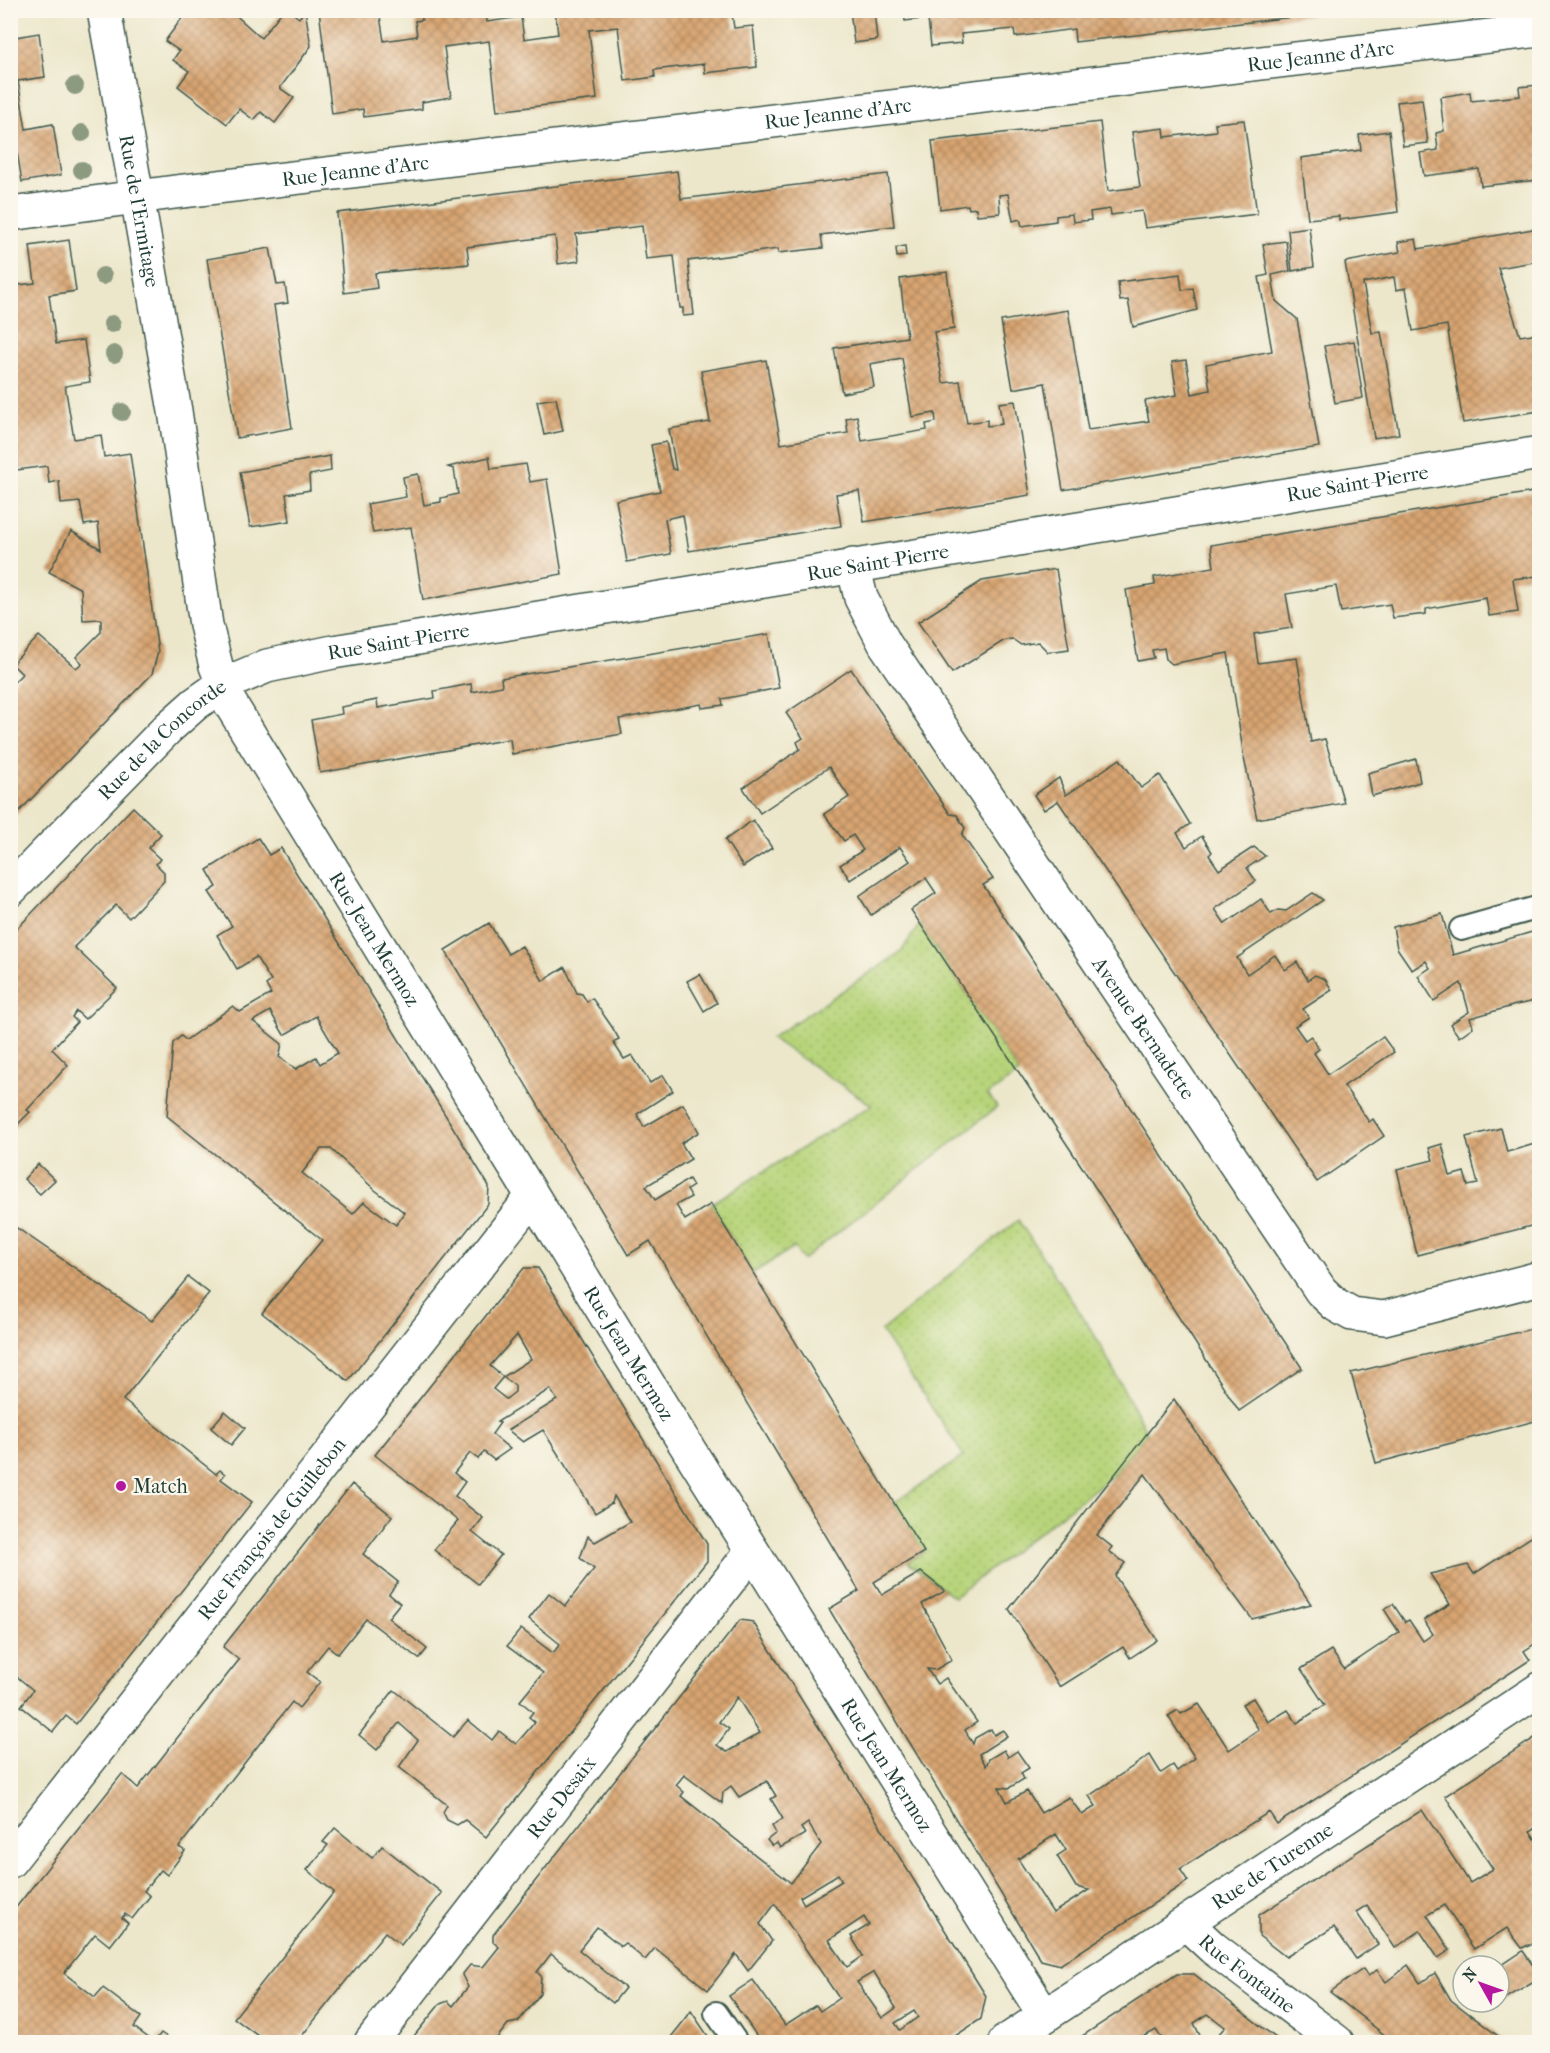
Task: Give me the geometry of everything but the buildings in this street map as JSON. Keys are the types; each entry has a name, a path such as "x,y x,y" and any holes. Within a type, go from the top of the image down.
{"street":[{"name":"Rue de l'Ermitage","path":"104,10 175,411"},
{"name":"Rue Jeanne d'Arc","path":"10,214 136,197 1539,30"},
{"name":"Rue de la Concorde","path":"10,891 168,728 195,704 222,685 206,625 175,411"},
{"name":"Rue Saint-Pierre","path":"222,685 267,666 303,657 1539,453"},
{"name":"Avenue Bernadette","path":"853,565 861,598 885,645 1321,1291 1336,1305 1352,1314 1384,1318 1539,1278"},
{"name":"Rue Jean Mermoz","path":"222,685 255,746 532,1197 1045,2016"},
{"name":"Rue François de Guillebon","path":"10,1861 532,1197"},
{"name":"Rue Desaix","path":"371,2043 752,1551"},
{"name":"Rue de Turenne","path":"1005,2043 1539,1689"},
{"name":"Rue Fontaine","path":"1187,1924 1213,1948 1336,2043"}],"lane":[{"path":"1461,929 1539,907"},
{"path":"716,2013 736,2043"}],"green space":[{"path":"920,924 1019,1073 988,1095 997,1107 803,1260 794,1247 753,1273 711,1204 872,1105 771,1038 900,953"},
{"path":"1018,1220 1094,1334 1147,1433 1112,1476 954,1597 908,1562 924,1552 894,1503 964,1456 881,1331"}],"place":[{"name":"Match","path":"121,1486"}]}
